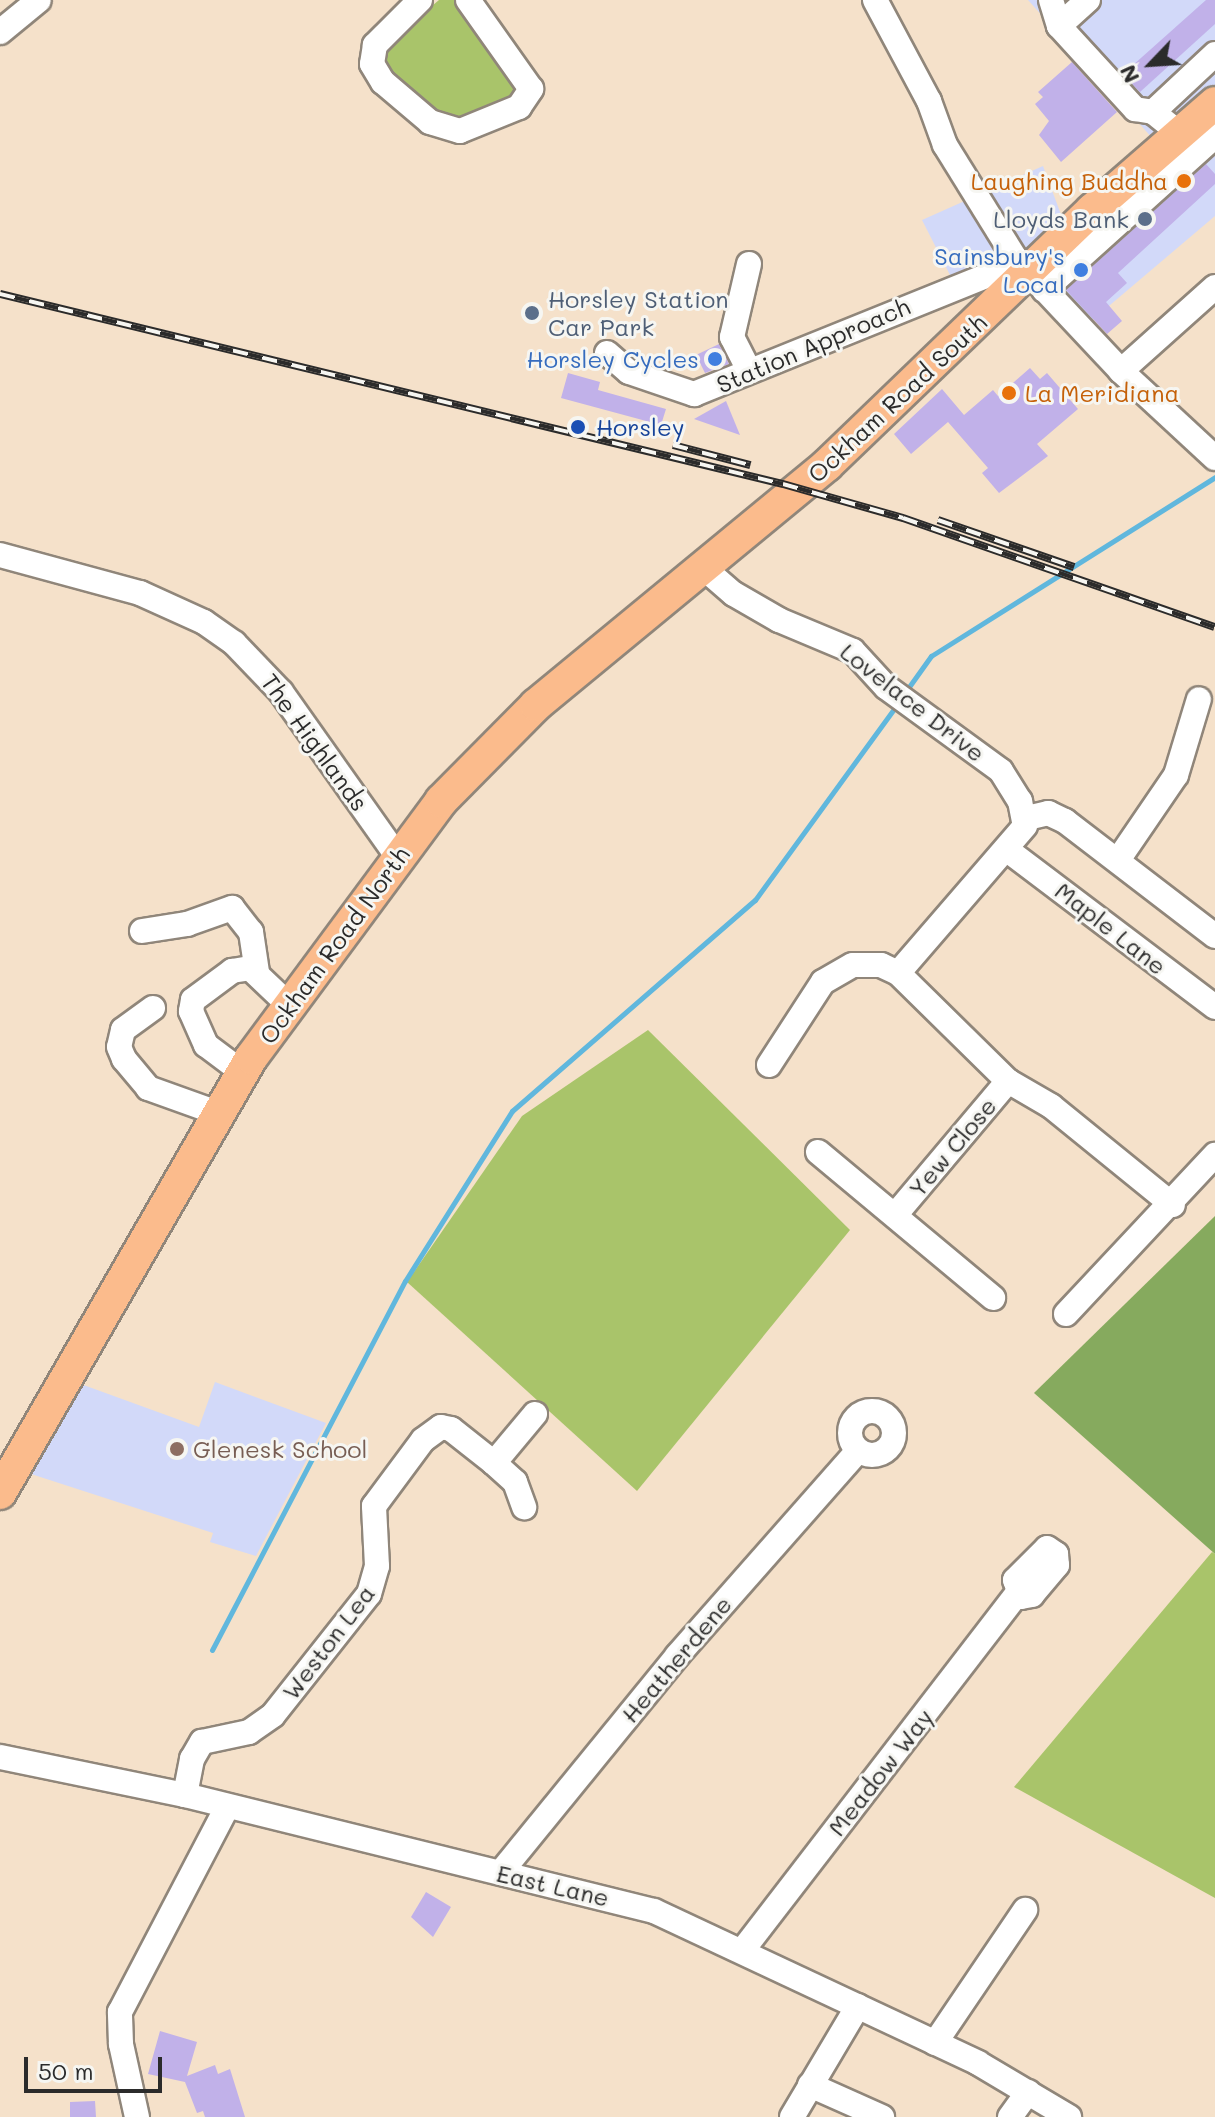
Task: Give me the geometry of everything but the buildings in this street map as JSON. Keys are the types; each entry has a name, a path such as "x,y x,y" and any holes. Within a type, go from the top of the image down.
{"main road":[{"name":"Ockham Road South","path":"790,498 998,304 1204,132"},
{"name":"Ockham Road North","path":"0,1493 242,1072 397,856 486,750 790,498"}],"street":[{"path":"0,32 39,0"},
{"path":"420,0 375,45 372,64 383,82 430,122 460,131 519,107 531,89 468,0"},
{"path":"875,0 929,101 945,145 1031,275 1121,371 1215,458"},
{"path":"1051,0 1059,26 1135,109 1153,112 1204,132"},
{"path":"1059,26 1088,0"},
{"path":"1153,112 1215,54"},
{"path":"749,264 732,337 749,370"},
{"name":"Station Approach","path":"607,353 629,372 694,394 978,277 1031,275"},
{"path":"978,277 998,304"},
{"path":"1121,371 1215,287"},
{"name":"The Highlands","path":"0,555 140,593 204,622 234,643 281,692 397,856"},
{"name":"Lovelace Drive","path":"706,570 734,594 779,620 853,651 891,691 1001,771 1027,818"},
{"path":"1118,860 1176,775 1199,699"},
{"path":"898,973 1006,849 1027,818 1037,813 1057,817 1212,928"},
{"name":"Maple Lane","path":"1006,849 1215,1007"},
{"path":"142,931 187,924 217,909 232,908 251,932 257,972 289,1005"},
{"path":"769,1065 823,982 853,965 881,965 898,973 1008,1081 1051,1106 1173,1205"},
{"path":"242,1072 206,1045 190,1006 232,971 257,972"},
{"path":"153,1008 123,1030 119,1047 124,1059 159,1094 218,1113"},
{"name":"Yew Close","path":"896,1214 1008,1081"},
{"name":"Yew Close","path":"818,1152 993,1298"},
{"path":"1066,1314 1173,1205 1215,1155"},
{"path":"494,1463 535,1414"},
{"name":"Weston Lea","path":"185,1795 192,1759 202,1742 249,1732 273,1715 369,1594 377,1566 374,1506 423,1440 441,1427 451,1429 515,1482 524,1507"},
{"name":"Heatherdene","path":"501,1872 677,1656 858,1451"},
{"name":"Meadow Way","path":"742,1951 1017,1594"},
{"name":"East Lane","path":"0,1757 185,1795 226,1809 501,1872 654,1911 935,2043 1069,2117"},
{"path":"137,2117 121,2044 120,2012 226,1809"},
{"path":"935,2043 1025,1910"},
{"path":"792,2117 858,2006"},
{"path":"810,2085 882,2117"},
{"path":"1010,2117 1028,2092"}],"shaded area":[{"path":"1028,0 1215,0 1215,216 1090,322 1022,249 951,277 922,220 1043,166 1063,220 1154,140"},
{"name":"Glenesk School","path":"215,1382 326,1423 256,1556 210,1542 213,1533 28,1473 78,1383 199,1427"}],"green space":[{"path":"439,0 456,0 516,68 519,101 450,125 382,75 379,51"},
{"path":"648,1030 850,1230 637,1491 407,1282 522,1116"},
{"path":"1215,1216 1215,1554 1034,1393"},
{"path":"1212,1552 1215,1554 1215,1898 1014,1787"}],"waterway":[{"path":"906,691 931,656 1215,477"},
{"path":"212,1650 405,1281 512,1111 755,900 898,703"}],"railway":[{"path":"0,294 783,484 903,518 1215,627"},
{"path":"673,445 750,465"},
{"path":"938,520 1074,567"}],"place":[{"name":"Laughing Buddha","path":"1184,181"},
{"name":"Lloyds Bank","path":"1145,219"},
{"name":"Sainsbury's Local","path":"1081,270"},
{"name":"Horsley Station Car Park","path":"532,313"},
{"name":"Horsley Cycles","path":"715,359"},
{"name":"La Meridiana","path":"1009,393"},
{"name":"Horsley","path":"578,427"},
{"name":"Glenesk School","path":"177,1449"}]}
